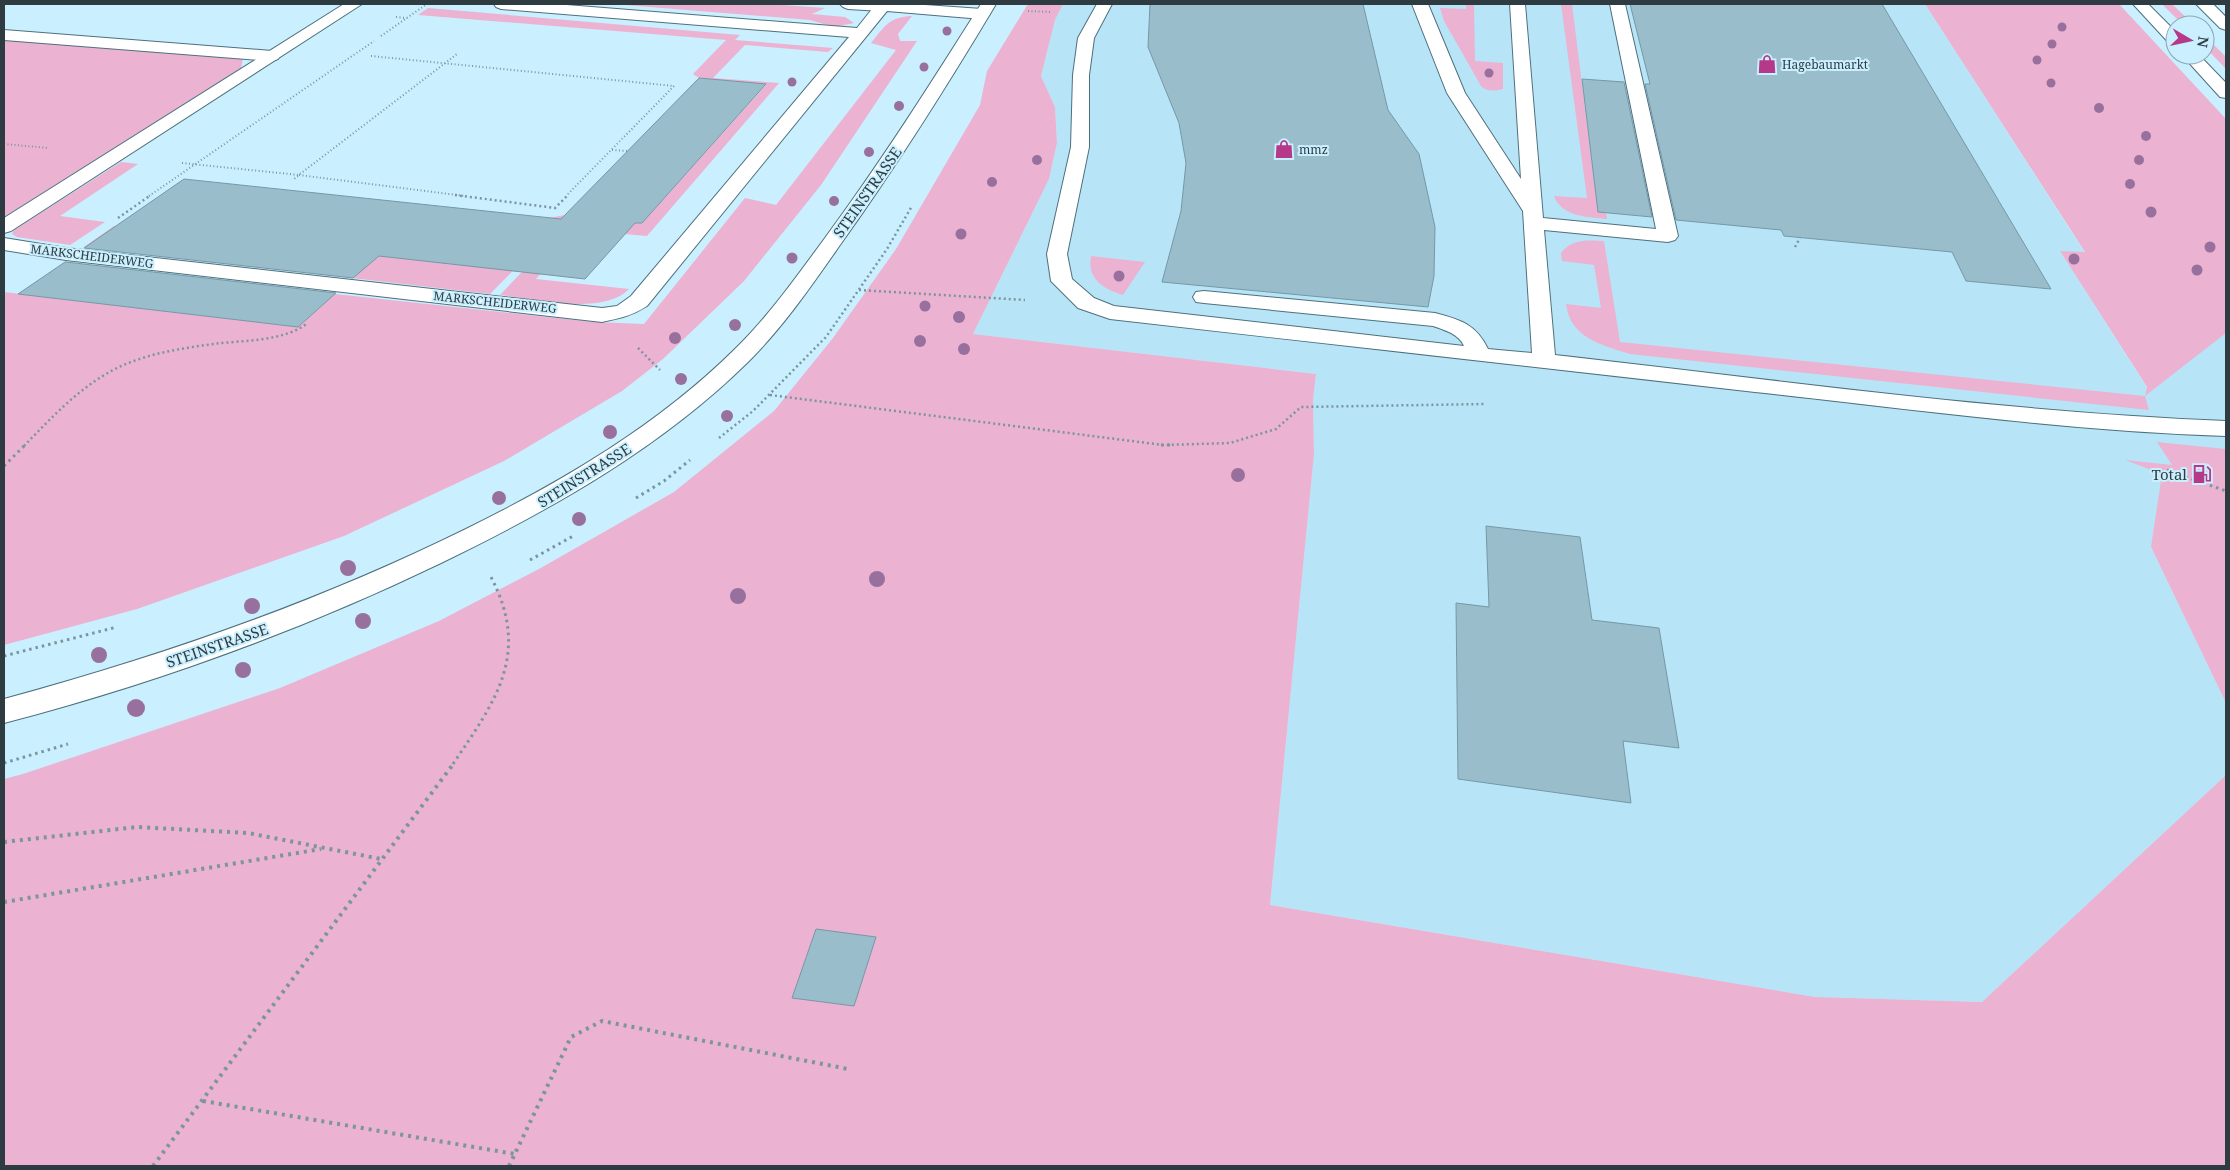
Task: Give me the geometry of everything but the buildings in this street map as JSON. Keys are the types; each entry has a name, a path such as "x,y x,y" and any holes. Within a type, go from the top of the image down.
{"street":[{"path":"4,227 354,4"},
{"path":"501,4 858,33"},
{"path":"848,4 985,9"},
{"path":"1104,4 1086,38 1081,75 1080,147 1057,254 1062,281 1086,303 1110,312 1991,411 2159,426 2225,428"},
{"path":"1420,4 1456,93 1532,216"},
{"path":"1518,4 1544,361"},
{"path":"1532,216 1664,235 1618,4"},
{"path":"2140,4 2165,30"},
{"path":"2204,4 2226,25"},
{"name":"MARKSCHEIDERWEG","path":"4,244 66,254 602,315 624,310 639,301 858,33 884,5"},
{"name":"STEINSTRASSE","path":"4,711 166,663 279,623 395,575 535,506 644,438 699,395 743,354 786,305 874,185 985,9"},
{"path":"4,35 272,56"},
{"path":"2199,65 2226,93"},
{"path":"1204,297 1435,320 1455,326 1472,336 1480,354"}],"path":[{"path":"66,254 427,4"},
{"path":"396,17 407,18"},
{"path":"294,179 457,54"},
{"path":"182,163 299,175 555,208 674,86 371,56"},
{"path":"240,128 247,129"},
{"path":"612,150 628,151"},
{"path":"1795,247 1800,238"},
{"path":"4,466 62,408 87,388 129,362 178,350 299,332 349,286"},
{"path":"858,290 1086,303"},
{"path":"769,395 1163,445 1230,443 1276,429 1301,407 1486,404"},
{"path":"153,1166 204,1101 381,859 454,764 494,700 509,656 508,620 492,578 468,539"},
{"path":"4,656 124,625"},
{"path":"4,842 136,827 248,832 381,859"},
{"path":"4,902 325,848"},
{"path":"510,1166 571,1037 602,1021 848,1069"},
{"path":"204,1101 515,1154"}],"shaded area":[{"path":"613,4 769,4 825,8 812,14 845,17 854,23 834,27 810,20"},
{"path":"1028,4 1063,4 1055,20 1041,76 1055,107 1057,143 1049,179 973,334 1316,374 1313,400 1314,454 1270,905 1815,997 1982,1002 2226,775 2226,1166 4,1166 4,779 280,688 439,621 539,569 674,492 774,411 833,338 896,249 980,105 987,71"},
{"path":"1063,4 1925,4 2085,253 2060,251 2147,388 2145,395 2226,333 2226,497 2151,547 2226,703 2226,775 1982,1002 1815,997 1270,905 1314,454 1313,400 1316,374 973,334 1049,179 1057,143 1055,107 1041,76 1055,20"},
{"path":"1466,4 1474,4 1475,61 1503,63 1503,89 1491,90 1481,86 1444,21 1440,8 1466,9"},
{"path":"1561,4 1572,4 1598,212 1606,213 1607,219 1576,215 1569,212 1558,203 1554,196 1587,198"},
{"path":"1925,4 2119,4 2165,53 2165,65 2176,65 2226,119 2226,333 2145,396 2147,387 2060,251 2085,252"},
{"path":"2162,4 2172,4 2184,15 2173,15"},
{"path":"428,8 740,35 735,40 833,48 828,52 745,45 713,78 779,83 647,236 555,228 490,294 84,247 114,226 498,269 549,218 565,215 642,223 766,85 699,78 693,74 726,40 418,15"},
{"path":"912,16 898,34 900,41 917,41 821,185 744,281 663,359 622,391 504,461 344,536 137,609 4,645 4,292 298,327 335,294 594,322 644,324 745,198 776,205 896,50 871,43 884,27 893,20"},
{"path":"4,39 243,58 241,68 4,217"},
{"path":"2215,46 2226,57 2226,69 2215,57"},
{"path":"121,162 138,164 60,216 105,222 70,245 17,237 12,234 14,230"},
{"path":"559,233 620,240 605,256 561,251 536,279 629,289 617,297 603,302 586,304 568,304 500,295"},
{"path":"1604,241 1620,342 2145,396 2149,410 1630,354 1598,343 1574,325 1566,304 1601,308 1594,265 1562,261 1561,253 1565,248 1575,243"},
{"path":"1091,256 1145,262 1123,295 1109,290 1098,282 1094,277 1090,264"},
{"path":"2157,442 2226,449 2226,703 2151,547 2162,474 2125,460 2172,465"}],"place":[{"name":"Hagebaumarkt","path":"1767,64"},
{"name":"mmz","path":"1284,149"},
{"name":"Total","path":"2202,474"}]}
